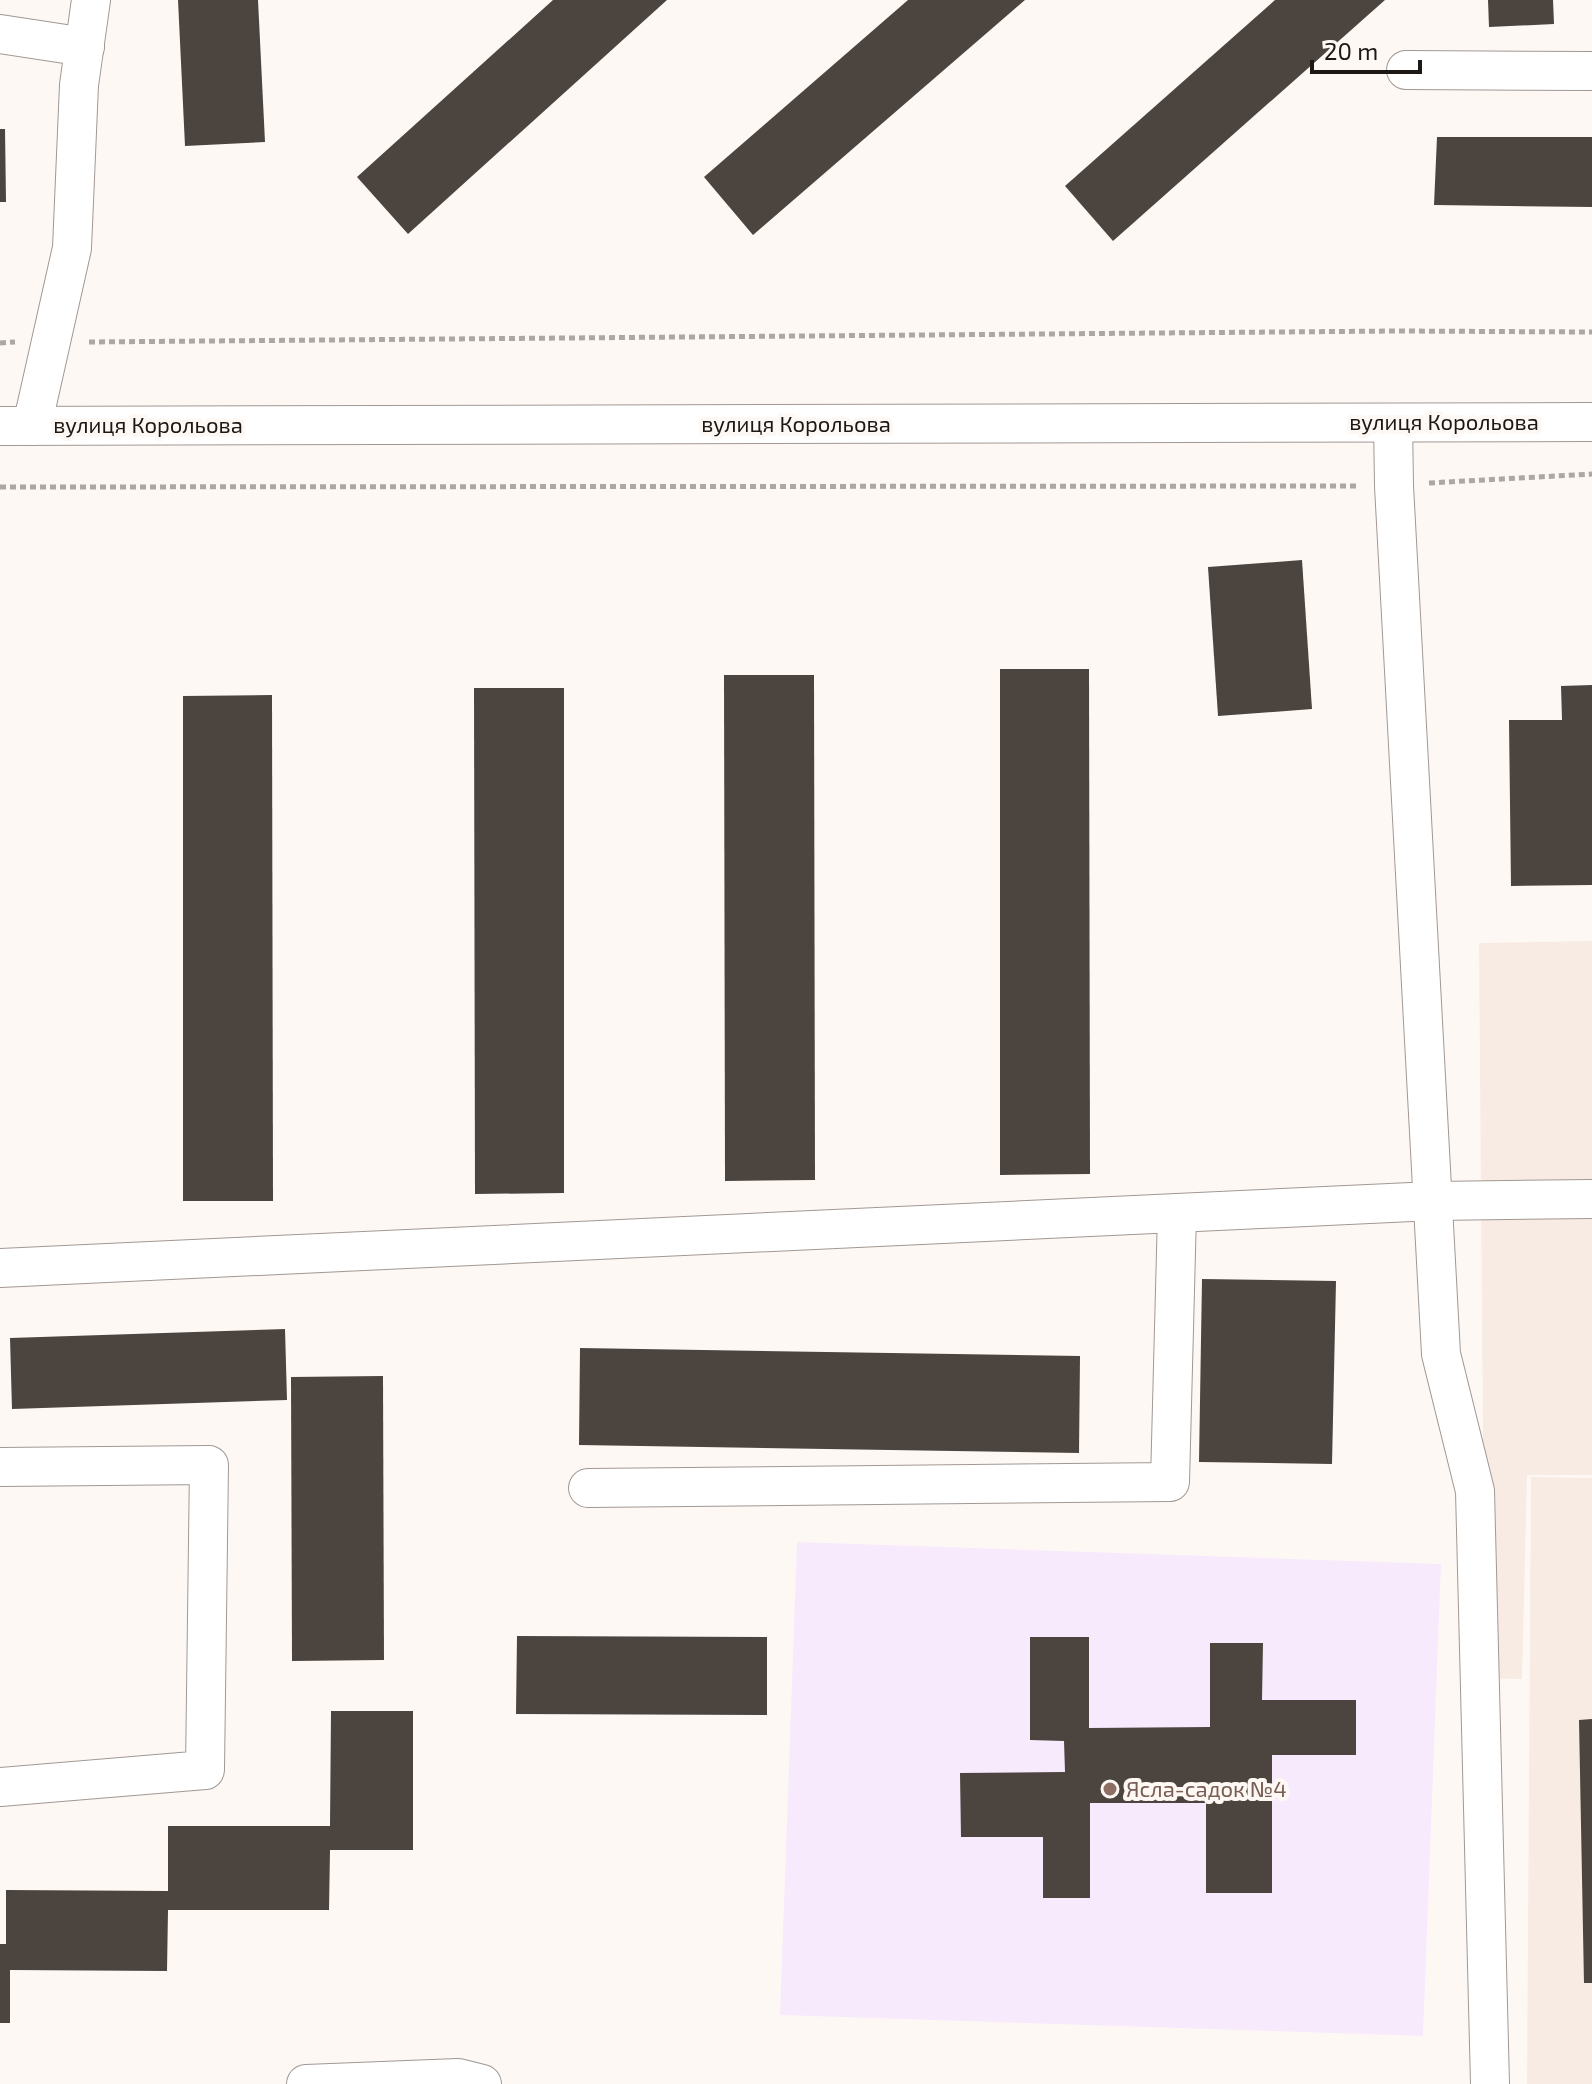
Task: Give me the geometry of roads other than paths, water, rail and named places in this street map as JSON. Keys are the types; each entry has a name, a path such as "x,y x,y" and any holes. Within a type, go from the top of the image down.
{"street":[{"path":"16,426 51,342 72,248 79,85 91,0"},
{"path":"0,34 85,47"},
{"path":"1406,70 1592,71"},
{"name":"вулиця Корольова","path":"16,426 1592,422"},
{"path":"1393,423 1441,1354 1475,1491 1490,2084"},
{"path":"0,1268 1433,1201 1592,1199"},
{"path":"588,1488 1170,1482 1177,1213"},
{"path":"0,1467 209,1465 205,1770 0,1787"},
{"path":"306,2084 458,2078 482,2084"}],"place":[{"name":"Ясла-садок №4","path":"1110,1789"}]}
